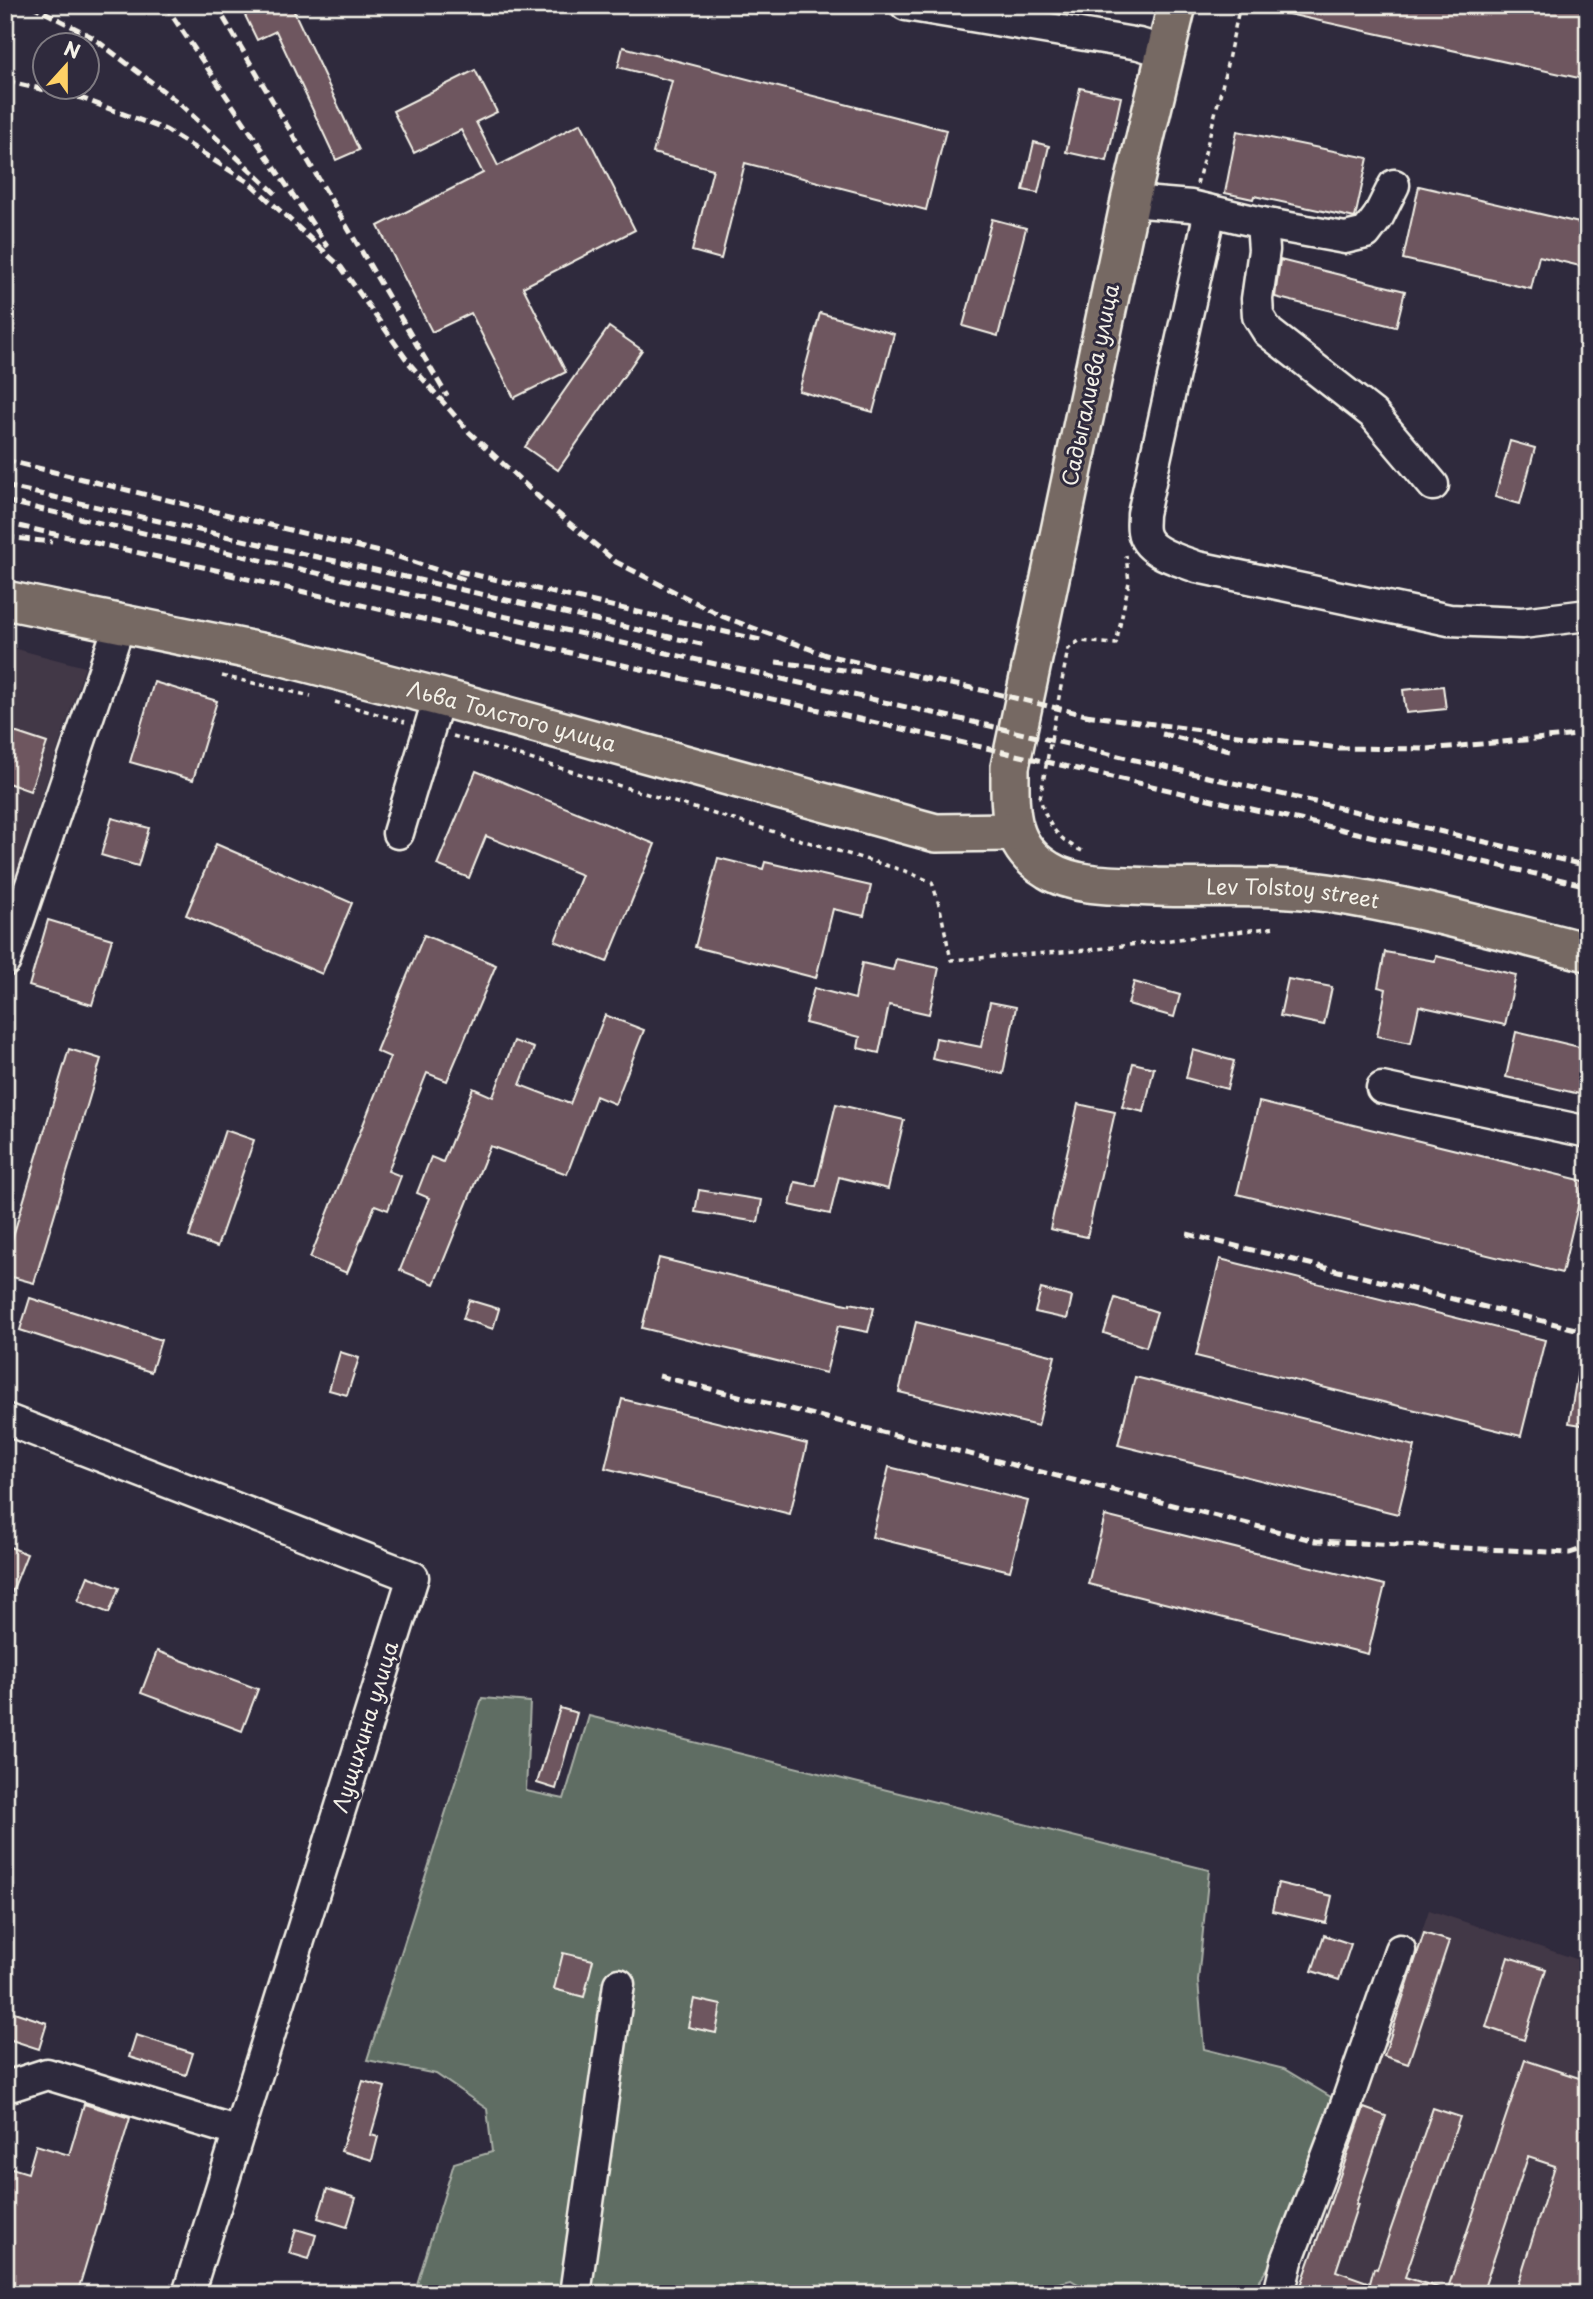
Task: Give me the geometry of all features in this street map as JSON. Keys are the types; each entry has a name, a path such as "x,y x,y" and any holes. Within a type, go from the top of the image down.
{"main road":[{"name":"Садыгалиева улица","path":"1014,832 1009,801 1010,767 1130,201 1177,5"},
{"name":"Льва Толстого улица","path":"5,600 280,656 936,833 1014,832"},
{"name":"Lev Tolstoy street","path":"1014,832 1030,856 1049,871 1084,883 1325,892 1391,904 1588,951"}],"street":[{"path":"906,5 1139,44 1166,52"},
{"path":"1130,201 1191,206 1262,223 1345,238 1366,233 1394,185"},
{"path":"1210,211 1143,514 1143,533 1148,544 1197,567 1449,620 1522,624 1588,615"},
{"path":"1262,223 1264,250 1257,299 1258,316 1268,332 1373,414 1433,485"},
{"path":"5,961 120,623"},
{"path":"398,833 439,697"},
{"path":"1382,1088 1588,1132"},
{"name":"Лущихина улица","path":"5,1419 413,1577 188,2294"},
{"path":"1279,2294 1287,2261 1401,1950"},
{"path":"575,2294 619,1984"},
{"path":"5,2083 13,2085 47,2074 239,2132"}],"path":[{"path":"1088,855 1067,844 1053,830 1045,816 1040,798 1068,649 1079,641 1116,644"},
{"path":"221,675 323,698 417,726"},
{"path":"448,735 905,871 932,882 951,960 1088,950 1276,926"}],"shaded area":[{"path":"5,646 85,667 5,906"},
{"path":"1429,1910 1585,1962 1588,1956 1588,2294 1297,2294"}],"green space":[{"path":"482,1698 530,1702 526,1791 564,1799 589,1716 1209,1870 1198,1981 1204,2049 1284,2069 1334,2099 1270,2265 1250,2294 1095,2294 1071,2280 1024,2294 414,2294 454,2163 492,2152 487,2109 436,2074 367,2060"}],"building":[{"path":"240,5 291,5 359,150 336,160 276,31 257,40"},
{"path":"1279,5 1588,5 1588,80 1279,12"},
{"path":"623,47 946,130 926,210 745,163 721,259 692,251 713,169 653,153 672,81 618,67"},
{"path":"475,70 497,112 476,122 498,166 581,123 635,230 523,287 566,372 514,398 471,313 432,332 378,226 483,173 461,130 414,153 393,111"},
{"path":"1080,88 1121,97 1107,161 1066,152"},
{"path":"1237,131 1368,158 1355,218 1254,196 1253,199 1225,193"},
{"path":"1034,142 1049,146 1038,193 1023,190"},
{"path":"1419,186 1588,225 1588,268 1539,256 1531,289 1403,259"},
{"path":"992,219 1026,228 998,336 963,326"},
{"path":"1280,260 1405,291 1396,327 1275,297"},
{"path":"820,313 894,334 873,412 799,391"},
{"path":"609,327 642,350 558,470 525,447"},
{"path":"1510,441 1535,448 1520,504 1495,497"},
{"path":"154,682 217,701 193,780 130,762"},
{"path":"1443,686 1446,709 1406,713 1403,690"},
{"path":"5,729 47,743 30,791 5,782"},
{"path":"476,771 655,844 607,962 555,941 582,875 486,836 469,878 437,865"},
{"path":"112,818 149,828 138,866 101,855"},
{"path":"216,844 352,903 322,974 186,915"},
{"path":"718,858 763,869 765,862 871,886 864,916 833,909 816,978 695,947"},
{"path":"48,920 112,939 92,1005 29,986"},
{"path":"424,935 496,965 447,1081 427,1073 388,1171 401,1176 388,1210 375,1205 347,1273 310,1258 390,1057 376,1051"},
{"path":"1385,952 1435,961 1436,956 1516,975 1505,1025 1419,1006 1411,1043 1377,1036 1386,989 1378,987"},
{"path":"896,959 939,968 929,1014 889,1005 879,1053 858,1048 860,1037 805,1023 814,988 855,999 862,963 893,970"},
{"path":"1288,979 1332,987 1324,1025 1280,1016"},
{"path":"1134,982 1180,995 1174,1017 1128,1004"},
{"path":"990,1002 1016,1007 1003,1074 932,1059 936,1038 981,1047"},
{"path":"605,1015 644,1030 615,1104 596,1096 567,1174 490,1146 434,1284 400,1270 429,1198 417,1193 431,1157 443,1162 473,1088 493,1097 514,1041 534,1048 520,1085 570,1104"},
{"path":"1516,1032 1588,1049 1588,1096 1506,1077"},
{"path":"69,1049 101,1059 34,1283 5,1275 5,1263"},
{"path":"1193,1050 1234,1061 1227,1089 1186,1078"},
{"path":"1133,1063 1154,1068 1144,1112 1122,1107"},
{"path":"1259,1102 1584,1181 1562,1273 1237,1194"},
{"path":"836,1104 904,1120 888,1189 839,1177 830,1214 790,1205 795,1182 816,1186"},
{"path":"1078,1104 1115,1112 1087,1237 1050,1229"},
{"path":"225,1130 254,1140 217,1247 189,1237"},
{"path":"699,1190 762,1200 758,1222 695,1212"},
{"path":"659,1258 850,1305 874,1308 868,1332 838,1326 826,1373 642,1328"},
{"path":"1220,1259 1545,1340 1521,1436 1196,1356"},
{"path":"1041,1289 1072,1297 1067,1319 1035,1312"},
{"path":"30,1298 161,1340 151,1372 20,1330"},
{"path":"1115,1298 1157,1312 1146,1347 1104,1333"},
{"path":"469,1300 499,1309 493,1329 463,1319"},
{"path":"916,1322 1055,1356 1038,1426 899,1392"},
{"path":"340,1352 359,1358 347,1395 329,1390"},
{"path":"1579,1364 1588,1365 1588,1426 1569,1423"},
{"path":"1135,1377 1415,1446 1398,1514 1118,1445"},
{"path":"622,1399 807,1444 790,1514 605,1468"},
{"path":"889,1467 1028,1501 1010,1571 872,1537"},
{"path":"1105,1516 1385,1585 1368,1654 1088,1584"},
{"path":"5,1545 27,1554 6,1607 5,1607"},
{"path":"88,1576 119,1588 109,1613 78,1601"},
{"path":"157,1651 258,1689 242,1731 141,1693"},
{"path":"560,1708 577,1713 556,1789 537,1783"},
{"path":"1278,1883 1332,1896 1326,1923 1272,1911"},
{"path":"1424,1933 1449,1941 1408,2064 1384,2056"},
{"path":"1324,1935 1351,1944 1339,1980 1312,1971"},
{"path":"563,1953 593,1960 584,1997 554,1989"},
{"path":"1508,1957 1546,1969 1524,2040 1486,2027"},
{"path":"694,1999 721,2005 716,2033 688,2027"},
{"path":"5,2009 47,2023 39,2049 5,2038"},
{"path":"136,2035 193,2053 186,2075 129,2057"},
{"path":"1525,2060 1588,2081 1588,2294 1515,2294 1555,2166 1528,2157 1482,2294 1446,2294"},
{"path":"363,2081 385,2087 371,2135 378,2137 372,2160 341,2151"},
{"path":"84,2104 130,2118 77,2294 5,2294 5,2166 28,2173 36,2145 69,2155"},
{"path":"1364,2108 1386,2116 1336,2271 1370,2283 1433,2108 1460,2117 1405,2277 1445,2290 1444,2294 1298,2294"},
{"path":"327,2189 356,2198 347,2227 318,2218"},
{"path":"296,2229 316,2235 309,2259 289,2253"}],"railway":[{"path":"31,5 92,37 179,103 276,194"},
{"path":"165,5 328,247"},
{"path":"216,5 447,396"},
{"path":"5,81 81,98 166,130 250,183 341,267 409,363 469,432 544,502 616,562 724,617 826,655 929,679"},
{"path":"5,460 396,556 469,581"},
{"path":"5,486 705,645"},
{"path":"5,501 973,722 1588,866"},
{"path":"5,523 234,574"},
{"path":"5,537 52,542"},
{"path":"458,571 765,641"},
{"path":"226,574 1588,886"},
{"path":"776,662 861,672"},
{"path":"920,678 1094,717"},
{"path":"1085,715 1338,748 1428,749 1588,734"},
{"path":"1162,734 1230,750"},
{"path":"1187,1234 1588,1332"},
{"path":"659,1376 1316,1541 1570,1553 1588,1547"}]}
